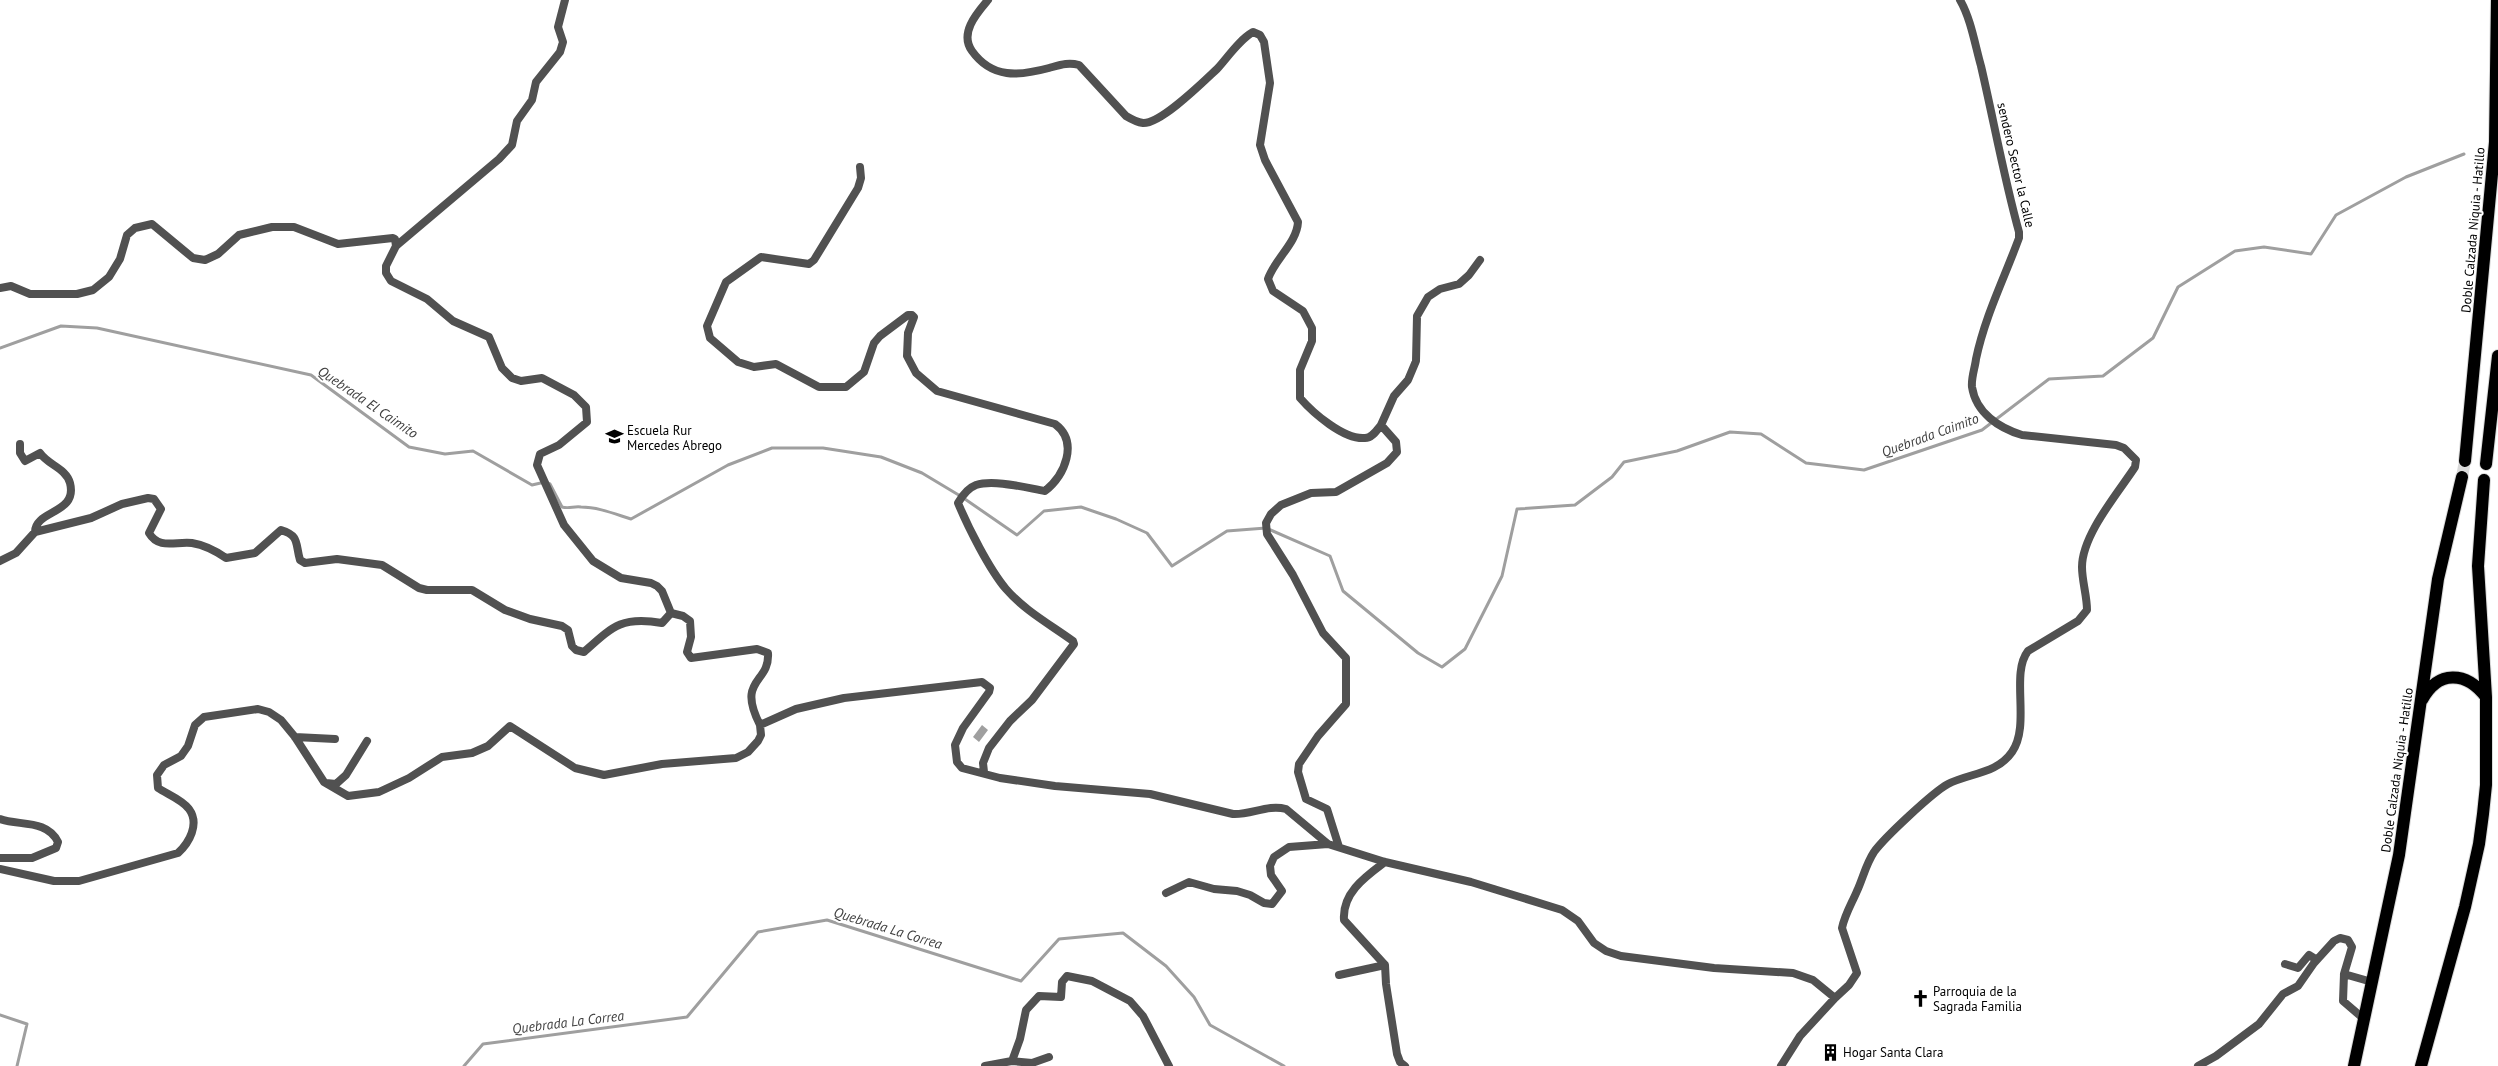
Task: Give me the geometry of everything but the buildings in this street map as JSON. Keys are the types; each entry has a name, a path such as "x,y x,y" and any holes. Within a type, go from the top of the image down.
{"highway":[{"name":"Doble Calzada Niquia - Hatillo","path":"2465,461 2495,142 2497,0"},
{"path":"2486,464 2498,356"},
{"name":"Doble Calzada Niquia - Hatillo","path":"2354,1066 2399,855 2438,579 2462,477"},
{"path":"2420,1066 2463,914 2479,844 2486,785 2486,696 2478,566 2484,480"},
{"path":"2421,702 2428,690 2439,681 2452,677 2466,679 2478,686 2486,696"}],"street":[{"path":"564,0 558,27 563,42 560,52 536,82 532,100 517,121 512,145 499,159 396,246 386,266 386,273 391,280 427,299 453,321 489,337 502,368 512,378 521,381 542,378 574,395 586,407 587,422 559,445 540,454 537,465 564,525 593,561 621,578 651,582 662,591 671,613"},
{"path":"988,0 972,18 967,34 970,49 979,60 1000,73 1028,74 1071,63 1079,65 1126,116 1134,121 1144,123 1162,116 1216,70 1246,36 1253,32 1260,35 1264,42 1270,83 1260,145 1265,160 1298,222 1294,237 1272,268 1268,279 1273,291 1303,311 1312,328 1312,341 1300,370 1300,398 1314,414 1350,436 1365,438 1374,434 1381,425 1394,396 1408,380 1416,361 1417,316 1428,297 1440,289 1459,284 1469,276 1480,260"},
{"name":"sendero Sector la Calle","path":"1835,998 1849,985 1857,973 1842,928 1874,852 1909,817 1948,784 1982,773 1999,764 2013,752 2019,730 2022,703 2020,677 2024,659 2033,648 2078,621 2087,610 2082,567 2086,548 2092,533 2135,467 2136,460 2124,448 2116,444 2022,435 2009,431 1989,418 1975,396 1973,376 1981,334 2019,238 2019,232 2006,183 1997,133 1972,31 1960,0"},
{"path":"860,167 861,178 858,188 814,260 809,264 762,257 726,282 706,326 707,332 710,338 738,362 754,367 776,364 819,387 846,387 864,372 874,343 880,336 908,315 912,315 914,317 908,333 907,356 916,373 937,391 1055,424 1063,430 1067,437 1067,459 1057,481 1046,491 999,484 976,485 966,492 958,503 968,526 1006,588 1029,610 1073,641 1074,644 1032,700 1010,721 989,748 983,763 984,772"},
{"path":"0,288 10,286 30,294 77,294 93,290 109,277 120,259 127,235 135,228 152,224 193,258 205,260 218,254 239,234 272,227 294,227 338,244 393,238 396,246"},
{"path":"1339,847 1330,814 1327,809 1306,799 1298,772 1304,754 1346,704 1346,658 1323,633 1293,576 1267,534 1266,524 1271,514 1292,499 1311,493 1336,492 1387,463 1396,452 1396,442 1381,425"},
{"path":"0,561 16,553 34,532 35,527 40,520 62,508 70,495 70,487 64,474 45,460 40,453 37,453 28,462 25,461 20,454 20,444"},
{"path":"34,532 85,520 122,504 148,498 154,499 159,505 160,514 150,527 149,533 157,542 168,544 191,543 212,549 226,558 255,553 281,530 291,533 296,540 300,560 305,563 337,558 377,564 400,574 419,588 427,590 472,590 505,610 530,619 562,626 568,630 572,646 580,652 584,652 614,626 632,620 662,623 671,613"},
{"path":"0,869 54,881 79,881 178,853 188,844 192,834 191,815 189,809 158,788 157,775 164,765 181,756 188,746 198,720 204,717 258,709 269,712 281,720 295,737 324,782 348,796 379,792 409,778 442,757 472,753 488,746 504,728 510,726 516,728 575,768 604,775 662,764 736,758 748,752 758,741 761,735 760,726 750,700 753,686 766,665 768,653 757,649 691,658 687,652 691,637 690,621 683,616 671,613"},
{"path":"760,726 796,709 844,698 982,682 990,688 989,692 963,728 955,745 957,762 962,768 984,772 1000,778 1054,786 1150,794 1233,814 1242,815 1278,807 1286,810 1328,844"},
{"path":"295,737 335,739"},
{"path":"324,782 336,784 346,775 367,741"},
{"path":"0,819 36,825 55,836 58,842 56,848 41,856 0,858"},
{"path":"1166,894 1190,882 1214,889 1237,891 1250,895 1264,903 1272,904 1280,896 1282,891 1271,875 1270,866 1274,857 1289,847 1328,844 1385,862 1471,882 1562,910 1578,921 1594,943 1606,951 1621,956 1714,968 1793,974 1813,980 1835,998 1800,1036 1781,1066"},
{"path":"1385,862 1349,895 1344,904 1344,920 1385,965 1386,984 1397,1054 1400,1062 1405,1066"},
{"path":"2198,1066 2216,1056 2254,1029 2283,994 2298,986 2317,960 2334,941 2340,938 2348,940 2352,947 2344,974 2343,1001 2364,1019"},
{"path":"2285,964 2298,968 2309,955 2317,960"},
{"path":"1339,975 1385,965"},
{"path":"2344,974 2372,982"},
{"path":"1012,1061 1020,1039 1026,1010 1039,996 1061,997 1062,982 1067,976 1092,980 1130,1001 1142,1016 1169,1066"},
{"path":"985,1066 1012,1061 1032,1063 1049,1057"}],"shaded area":[{"path":"982,725 988,730 979,742 973,737"}],"waterway":[{"name":"Quebrada El Caimito","path":"0,348 61,326 97,328 311,375 409,447 445,454 473,451 532,485 545,482 550,484 562,507 594,508 631,519 728,465 772,448 823,448 881,457 922,473 962,497 1017,535 1044,511 1081,507 1116,519 1147,533 1172,566 1227,531 1266,528 1330,556 1343,591 1418,653 1442,667 1465,649 1502,576 1517,509 1575,505 1612,477 1624,462 1677,451 1730,432 1761,434 1806,463 1864,470 1982,430 2049,379 2103,376 2153,338 2178,287 2235,251 2264,247 2311,254 2336,215 2406,177 2464,154"},
{"name":"Quebrada La Correa","path":"464,1066 483,1044 687,1017 758,932 827,920 1021,981 1059,939 1123,933 1166,966 1194,997 1210,1025 1284,1066"},
{"name":"Quebrada La Correa","path":"0,1015 27,1024 17,1066"}],"tunnel":[{"path":"2462,477 2465,461"}],"place":[{"name":"Escuela Rur Mercedes Abrego","path":"614,437"},
{"name":"Parroquia de la Sagrada Familia","path":"1920,998"},
{"name":"Hogar Santa Clara","path":"1830,1052"}],"water label":[{"name":"Quebrada Caimito","path":"1930,435"}]}
